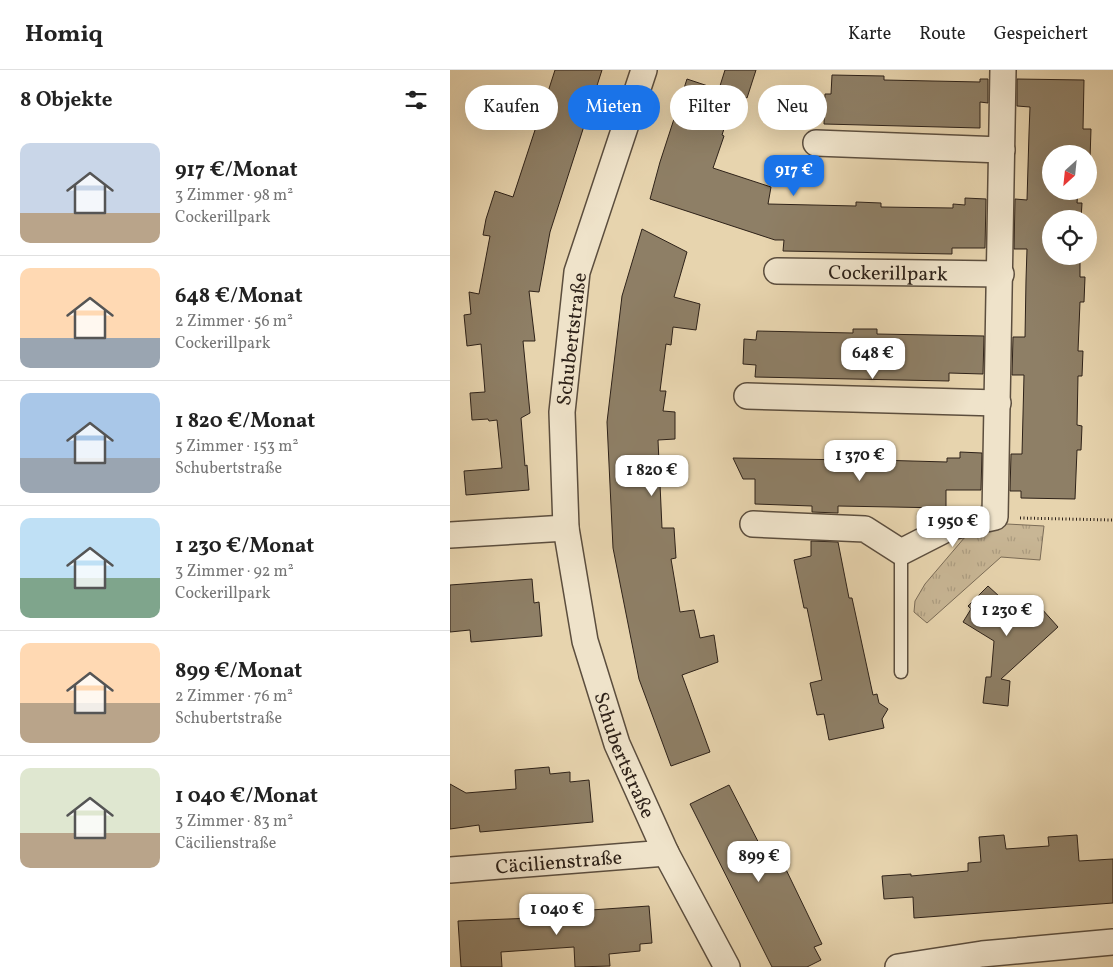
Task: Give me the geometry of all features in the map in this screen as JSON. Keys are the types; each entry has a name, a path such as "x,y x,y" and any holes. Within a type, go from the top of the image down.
{"street":[{"name":"Schubertstraße","path":"644,70 577,272 562,412 566,528 585,641 617,744 666,853 727,967"},
{"path":"753,524 865,529 901,552 950,527 995,517 1001,274 1003,70"},
{"path":"816,144 1002,150"},
{"name":"Cockerillpark","path":"777,271 1001,274"},
{"path":"747,396 998,403"},
{"path":"450,534 566,528"},
{"name":"Cäcilienstraße","path":"450,870 666,853"},
{"path":"898,967 982,954 1113,942"}],"lane":[{"path":"901,552 901,672"}],"path":[{"path":"995,517 1113,520"}],"green space":[{"path":"1007,524 1044,526 1040,560 1001,557 927,623 914,612 915,601 925,584 965,537 986,528"}],"building":[{"path":"555,70 602,70 597,85 568,85 568,130 583,130 550,232 539,292 529,291 535,341 523,341 530,413 521,418 529,490 466,495 464,471 502,468 497,420 472,420 470,393 485,392 481,344 467,346 464,315 471,314 469,292 479,294 490,236 483,235 495,191 513,197 535,130 558,130 558,85 550,85"},
{"path":"725,70 756,70 748,95 748,85 720,85"},
{"path":"832,75 884,76 884,80 980,82 980,79 988,79 988,103 980,102 980,128 827,124 827,94 831,94"},
{"path":"687,79 705,85 685,85"},
{"path":"1017,79 1084,80 1083,129 1091,129 1090,145 1042,145 1042,200 1077,200 1077,203 1082,203 1082,210 1042,210 1042,265 1080,265 1080,277 1085,277 1084,302 1080,302 1078,351 1083,351 1082,376 1078,376 1077,425 1082,426 1081,450 1077,450 1075,499 1021,498 1021,491 1010,491 1011,454 1022,454 1024,375 1012,375 1013,337 1025,337 1027,249 1014,249 1015,199 1027,200 1030,107 1017,106"},
{"path":"670,130 724,130 722,135 724,136 713,168 771,187 768,204 856,206 856,202 881,203 881,207 953,208 953,204 965,205 965,198 986,199 985,248 952,248 952,254 783,251 784,240 775,240 650,199"},
{"path":"642,229 687,252 674,297 700,304 696,330 673,327 671,345 666,344 660,391 666,391 663,411 675,412 675,439 658,440 662,528 674,528 676,558 671,559 680,612 694,610 700,638 714,635 718,662 682,675 710,752 671,766 639,679 613,548 607,422 622,296"},
{"path":"853,329 877,329 877,334 984,336 983,374 949,373 949,381 755,377 756,365 743,364 744,339 756,340 757,331 853,333"},
{"path":"960,452 982,453 981,490 946,490 946,508 838,506 838,513 812,512 812,506 755,504 755,479 743,479 733,458 851,460 851,456 876,456 876,460 947,462 947,458 960,458"},
{"path":"811,541 838,542 849,598 852,598 873,695 877,694 879,703 888,709 882,719 884,728 829,740 824,714 817,715 810,683 822,680 807,608 804,608 794,560 811,556"},
{"path":"532,579 534,603 539,602 542,636 471,642 470,630 450,632 450,585"},
{"path":"988,586 1000,597 1003,596 1024,609 1025,605 1036,613 1041,608 1058,627 1001,679 1010,681 1008,706 983,703 986,677 991,677 994,641 963,622 971,609 968,606"},
{"path":"549,767 550,774 570,772 570,782 589,780 593,822 480,832 479,825 450,829 450,784 466,793 516,789 515,770"},
{"path":"729,785 767,859 778,853 822,944 814,947 821,960 807,967 772,967 690,804"},
{"path":"1004,835 1006,849 1049,846 1048,837 1077,835 1079,861 1113,859 1113,903 914,918 913,897 884,899 882,876 911,874 911,876 968,871 968,863 981,862 979,837"},
{"path":"649,906 652,943 640,944 640,951 609,954 610,966 575,967 574,947 501,952 502,967 461,967 458,921 533,918 533,914"}]}
